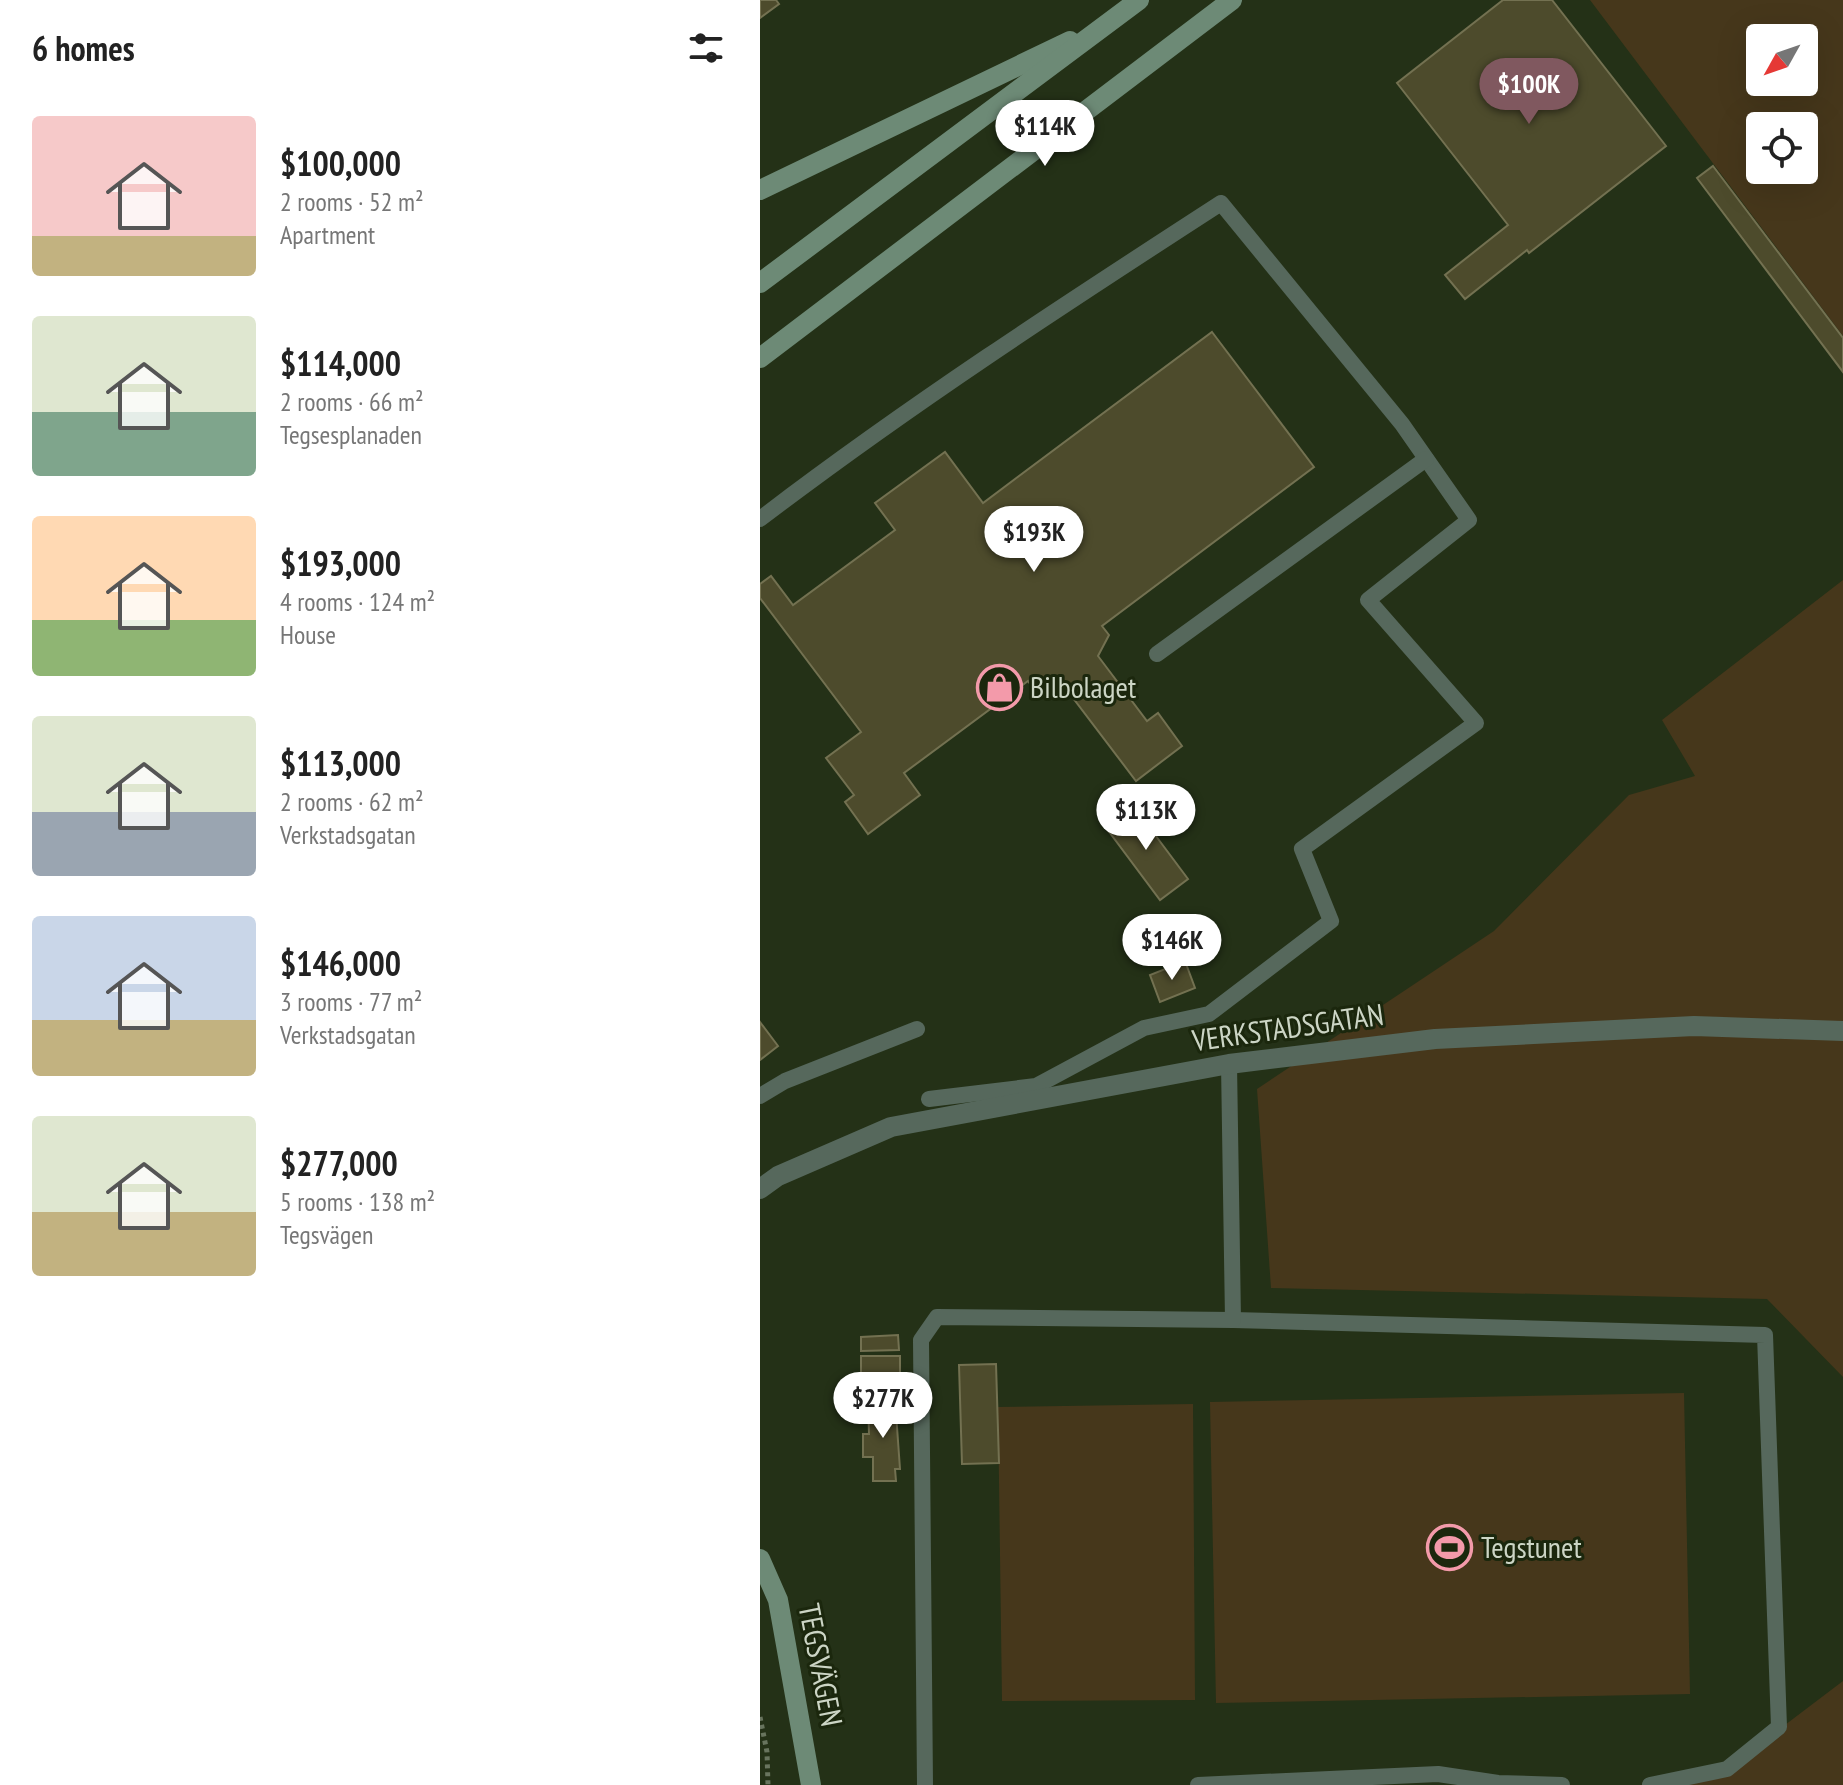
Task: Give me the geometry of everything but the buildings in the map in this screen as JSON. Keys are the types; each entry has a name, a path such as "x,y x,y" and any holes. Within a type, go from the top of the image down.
{"main road":[{"path":"760,283 1139,0"},
{"path":"760,358 1232,0"},
{"path":"760,190 1109,22"},
{"name":"TEGSVÄGEN","path":"760,1559 778,1600 811,1785"}],"street":[{"name":"VERKSTADSGATAN","path":"760,1189 778,1176 891,1127 1229,1064 1435,1039 1694,1026 1843,1031"}],"lane":[{"path":"760,519 808,482 1221,203 1402,424 1469,520 1368,600 1476,723 1302,849 1331,921 1209,1014 1144,1028 1036,1086 929,1099"},
{"path":"1157,654 1426,459"},
{"path":"760,1096 785,1081 917,1029"},
{"path":"1229,1064 1233,1320"},
{"path":"925,1785 921,1340 937,1317 1233,1320 1765,1335 1779,1727 1727,1769 1650,1785"},
{"path":"1198,1785 1438,1774 1498,1783 1562,1785"}],"path":[{"path":"760,1717 767,1752 768,1785"}],"shaded area":[{"path":"1590,0 1843,0 1843,336"},
{"path":"1843,580 1843,1377 1767,1299 1271,1288 1257,1089 1494,931 1629,795 1695,776 1662,720"},
{"name":"Tegstunet","path":"1684,1393 1690,1694 1216,1703 1210,1402"},
{"path":"1193,1404 1195,1700 1002,1701 998,1407"},
{"path":"1843,1681 1843,1785 1650,1785 1727,1769"}],"place":[{"name":"Bilbolaget","path":"999,688"},
{"name":"Tegstunet","path":"1450,1548"}]}
